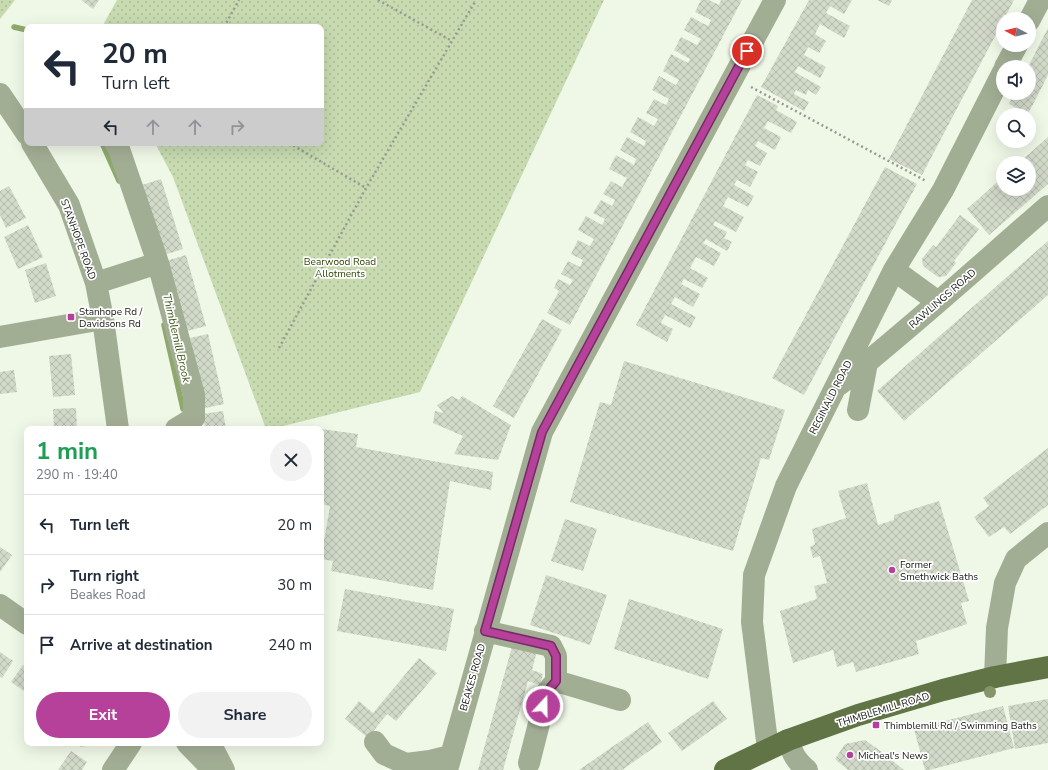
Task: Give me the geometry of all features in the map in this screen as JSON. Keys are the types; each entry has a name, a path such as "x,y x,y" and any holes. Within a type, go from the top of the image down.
{"main road":[{"name":"THIMBLEMILL ROAD","path":"725,770 788,740 858,715 943,690 995,677 1048,668"}],"street":[{"name":"BEAKES ROAD","path":"448,763 542,432 775,0"},
{"path":"1034,12 1040,0"},
{"name":"REGINALD ROAD","path":"768,749 752,622 754,575 786,486 834,388 894,270 943,190 996,86"},
{"path":"0,94 24,124"},
{"name":"STANHOPE ROAD","path":"34,146 69,205 96,283 103,319 118,426"},
{"path":"117,146 158,263 194,395 194,418 181,426"},
{"name":"RAWLINGS ROAD","path":"834,388 867,363 1048,206"},
{"path":"96,283 158,263"},
{"path":"894,270 938,302"},
{"path":"0,336 103,319"},
{"path":"858,410 867,363"},
{"path":"995,677 997,628 1005,583 1016,559 1048,534"},
{"path":"0,606 24,622"},
{"path":"485,631 551,646 556,656 556,681 547,692 529,763"},
{"path":"556,681 620,700"},
{"path":"788,740 794,757 799,764 807,770"},
{"path":"375,742 384,754 406,764 430,761 448,763"},
{"path":"112,770 129,746"},
{"path":"190,746 213,770"},
{"path":"212,746 224,770"}],"path":[{"path":"226,24 239,0"},
{"path":"378,0 452,41"},
{"path":"279,348 366,188 476,0"},
{"path":"734,77 943,190"},
{"path":"294,146 366,188"}],"green space":[{"path":"0,0 15,0 0,19"},
{"name":"Bearwood Road Allotments","path":"117,0 604,0 420,392 283,426 265,426 173,177 157,146 324,146 324,24 104,24"}],"building":[{"path":"81,0 99,0 93,9"},
{"path":"701,0 709,0 719,5 721,0 742,0 570,325 547,313 559,291 554,288 558,279 570,285 573,280 561,274 568,261 580,267 583,260 571,254 578,240 590,246 594,239 578,230 586,216 602,225 605,219 593,213 601,200 612,206 615,200 603,194 611,181 622,187 627,178 609,169 616,155 634,165 636,159 620,150 627,137 644,146 646,141 630,132 638,117 654,126 658,119 646,113 654,99 666,105 669,99 652,90 659,76 676,85 679,80 663,71 671,54 688,63 690,59 674,50 681,37 697,45 701,39 684,30 691,17 708,26 711,20 695,12"},
{"path":"809,0 852,0 844,14 830,6 826,13 850,26 844,38 820,24 815,34 826,41 819,53 808,47 804,55 826,67 820,78 798,66 795,72 821,87 816,95 808,90 806,95 796,90 794,94 809,102 804,111 761,87"},
{"path":"877,0 892,0 889,6"},
{"path":"972,0 1014,0 1008,12 996,12 996,34 922,175 889,159"},
{"path":"1048,28 1048,75 1036,98 1036,60 1032,60"},
{"path":"757,95 778,106 776,110 797,122 791,133 768,121 764,128 781,137 775,150 758,141 755,146 767,153 760,166 748,160 745,165 758,172 750,187 737,180 734,185 754,196 748,207 728,197 723,206 744,217 736,232 715,221 713,225 727,232 724,238 732,242 727,251 706,239 703,243 721,253 714,266 696,257 690,268 708,278 702,288 684,279 681,284 700,294 693,307 675,297 671,304 696,317 690,328 665,315 661,323 673,329 667,342 636,325"},
{"path":"1011,100 1035,100 1031,108 1017,108 1009,104"},
{"path":"1048,137 1048,184 1036,194 1036,156 1027,156"},
{"path":"885,167 917,184 804,395 772,378"},
{"path":"161,179 183,249 164,255 142,185"},
{"path":"996,183 996,196 1034,196 989,235 967,209"},
{"path":"9,186 26,218 6,228 0,215 0,191"},
{"path":"960,215 979,229 954,261 956,263 946,276 938,277 923,266 922,259 933,245 936,247"},
{"path":"28,225 43,257 18,269 4,237"},
{"path":"1048,241 1048,295 904,421 877,391"},
{"path":"186,255 206,326 187,331 166,261"},
{"path":"46,263 56,296 35,303 25,270"},
{"path":"542,319 562,330 514,418 493,406"},
{"path":"208,334 224,404 205,408 190,338"},
{"path":"71,354 75,395 53,397 49,356"},
{"path":"624,361 785,410 769,460 761,458 733,551 570,502 600,402 611,405"},
{"path":"14,370 17,392 0,394 0,372"},
{"path":"452,396 459,400 462,396 511,425 498,460 454,454 463,436 433,423 435,411 444,413 437,405"},
{"path":"76,408 77,426 54,426 53,409"},
{"path":"223,411 226,426 205,426 203,414"},
{"path":"324,429 358,434 356,447 493,472 491,490 450,481 433,590 331,571 333,561 324,560 324,541 330,506 324,505"},
{"path":"1048,448 1048,505 1010,534 1004,527 989,537 974,517 989,506 983,498"},
{"name":"Former Smethwick Baths","path":"867,483 878,525 894,520 894,515 939,501 969,601 961,603 967,624 916,641 919,654 856,672 853,662 837,667 833,650 793,663 780,611 817,599 814,586 827,583 820,556 813,558 810,547 815,544 812,529 846,518 838,491"},
{"path":"565,519 597,529 583,571 551,561"},
{"path":"0,547 12,555 0,572"},
{"path":"546,575 607,595 590,645 530,625"},
{"path":"345,589 454,609 446,651 337,631"},
{"path":"629,599 723,629 708,679 614,649"},
{"path":"513,643 537,650 532,670 543,674 540,685 528,681 503,770 478,770"},
{"path":"0,652 13,661 2,678 0,677"},
{"path":"419,658 437,673 396,721 387,714 368,738 345,719 359,701 373,713"},
{"path":"23,665 24,666 24,691 11,682"},
{"path":"1048,699 1048,743 1015,749 1008,706"},
{"path":"713,701 727,719 682,751 668,733"},
{"path":"1003,706 1014,748 925,770 914,729"},
{"path":"648,722 662,742 622,770 579,770"},
{"path":"865,740 904,770 848,770 835,759 845,744"},
{"path":"71,751 87,762 82,770 58,770"}],"waterway":[{"name":"Thimblemill Brook","path":"14,27 24,29"},
{"name":"Thimblemill Brook","path":"103,146 119,181"},
{"name":"Thimblemill Brook","path":"164,325 183,409"}],"place":[{"name":"Stanhope Rd / Davidsons Rd","path":"71,317"},
{"name":"Former Smethwick Baths","path":"892,570"},
{"name":"Thimblemill Rd / Swimming Baths","path":"876,725"},
{"name":"Micheal's News","path":"850,755"}],"route":[{"path":"543,706 547,692 556,681 556,656 551,646 485,631 542,432 747,51"}]}
